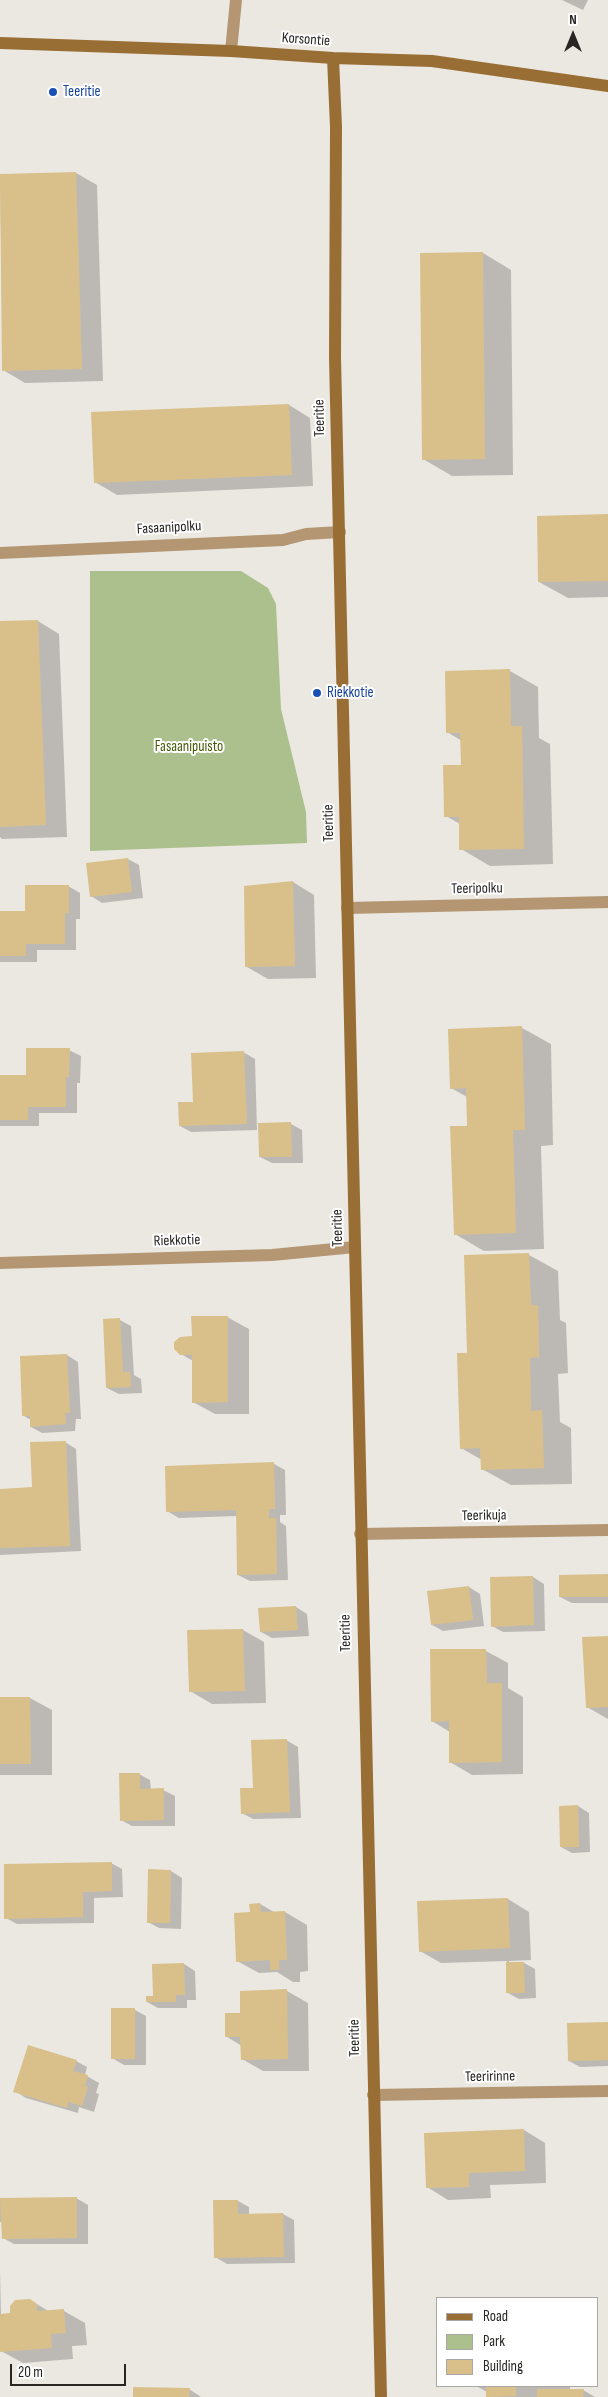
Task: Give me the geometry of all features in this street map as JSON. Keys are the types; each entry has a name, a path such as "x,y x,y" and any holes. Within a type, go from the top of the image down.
{"street":[{"path":"230,51 236,0"},
{"name":"Korsontie","path":"0,43 230,51 333,58 432,61 608,86"},
{"name":"Teeritie","path":"333,58 336,127 335,357 360,1534 381,2397"},
{"name":"Fasaanipolku","path":"0,553 283,540 306,534 340,532"},
{"name":"Teeripolku","path":"347,908 608,902"},
{"name":"Riekkotie","path":"0,1263 272,1255 355,1247"},
{"name":"Teerikuja","path":"360,1534 608,1530"},
{"name":"Teeririnne","path":"373,2095 608,2092"}],"green space":[{"name":"Fasaanipuisto","path":"90,571 241,571 268,588 276,604 281,709 306,812 307,843 90,851"}],"building":[{"path":"76,172 82,369 2,371 0,174"},
{"path":"483,252 485,459 422,460 420,253"},
{"path":"289,404 292,475 94,483 91,412"},
{"path":"608,514 608,581 538,582 537,516"},
{"path":"38,620 46,825 0,827 0,621"},
{"path":"510,669 511,726 522,726 524,849 459,850 459,817 444,817 443,765 461,765 460,733 446,733 445,671"},
{"path":"128,858 132,892 90,897 86,863"},
{"path":"293,881 295,966 245,967 244,886"},
{"path":"25,885 69,885 69,913 65,913 65,944 26,944 26,956 0,956 0,911 25,911"},
{"path":"522,1026 525,1130 513,1130 516,1233 454,1235 450,1126 467,1126 466,1088 450,1089 448,1029"},
{"path":"26,1048 70,1048 69,1077 66,1077 66,1107 28,1107 28,1120 0,1120 0,1075 26,1075"},
{"path":"244,1051 247,1124 179,1126 178,1102 193,1102 191,1053"},
{"path":"291,1122 292,1157 259,1157 258,1123"},
{"path":"529,1253 531,1305 538,1305 539,1357 530,1358 531,1411 542,1410 544,1468 481,1470 480,1448 460,1449 457,1353 467,1353 464,1255"},
{"path":"191,1316 228,1316 228,1402 192,1403 192,1355 180,1355 174,1349 174,1342 180,1337 192,1336"},
{"path":"120,1318 123,1372 130,1372 131,1387 106,1388 103,1319"},
{"path":"67,1354 70,1413 65,1413 66,1424 30,1427 30,1416 22,1416 20,1356"},
{"path":"66,1441 70,1546 0,1548 0,1489 32,1487 30,1442"},
{"path":"274,1462 275,1509 269,1509 269,1518 276,1518 277,1574 237,1575 236,1510 166,1512 165,1466"},
{"path":"608,1574 608,1597 559,1597 559,1575"},
{"path":"533,1576 534,1625 491,1627 490,1577"},
{"path":"469,1586 473,1620 431,1625 427,1591"},
{"path":"296,1606 298,1630 260,1632 258,1608"},
{"path":"243,1629 245,1691 189,1692 187,1630"},
{"path":"608,1636 608,1707 586,1708 582,1637"},
{"path":"430,1649 486,1649 487,1683 502,1683 502,1762 449,1763 449,1721 431,1722"},
{"path":"0,1697 30,1697 31,1764 0,1764"},
{"path":"287,1739 290,1812 241,1814 240,1788 253,1788 251,1740"},
{"path":"119,1773 140,1773 140,1789 164,1788 164,1820 120,1821"},
{"path":"578,1805 579,1847 560,1847 559,1806"},
{"path":"112,1862 112,1891 83,1892 83,1917 4,1919 4,1864"},
{"path":"148,1869 171,1870 170,1923 147,1923"},
{"path":"508,1898 510,1948 419,1952 417,1901"},
{"path":"260,1903 261,1912 285,1911 287,1960 279,1960 279,1970 270,1970 270,1960 236,1962 234,1913 250,1912 249,1904"},
{"path":"506,1962 524,1962 525,1993 506,1993"},
{"path":"184,1963 185,1995 176,1995 176,2002 146,2002 146,1996 153,1996 152,1964"},
{"path":"287,1989 288,2059 241,2060 240,2037 225,2037 225,2013 240,2013 240,1991"},
{"path":"111,2008 135,2008 135,2059 111,2059"},
{"path":"608,2022 608,2060 568,2061 567,2023"},
{"path":"28,2045 77,2060 73,2071 88,2075 85,2086 88,2087 82,2106 68,2102 67,2108 13,2092"},
{"path":"524,2129 525,2171 469,2173 469,2187 426,2188 424,2133"},
{"path":"77,2197 77,2238 2,2239 0,2198"},
{"path":"213,2200 238,2200 238,2214 283,2213 284,2257 214,2258"},
{"path":"30,2299 37,2304 37,2311 64,2309 66,2333 51,2334 52,2348 0,2352 0,2314 10,2313 10,2306 15,2300"},
{"path":"133,2387 190,2388 189,2397 133,2397"},
{"path":"486,2387 516,2387 516,2396 486,2397"},
{"path":"537,2389 584,2389 583,2397 537,2397"}],"place":[{"name":"Teeritie","path":"53,92"},
{"name":"Riekkotie","path":"317,693"}]}
